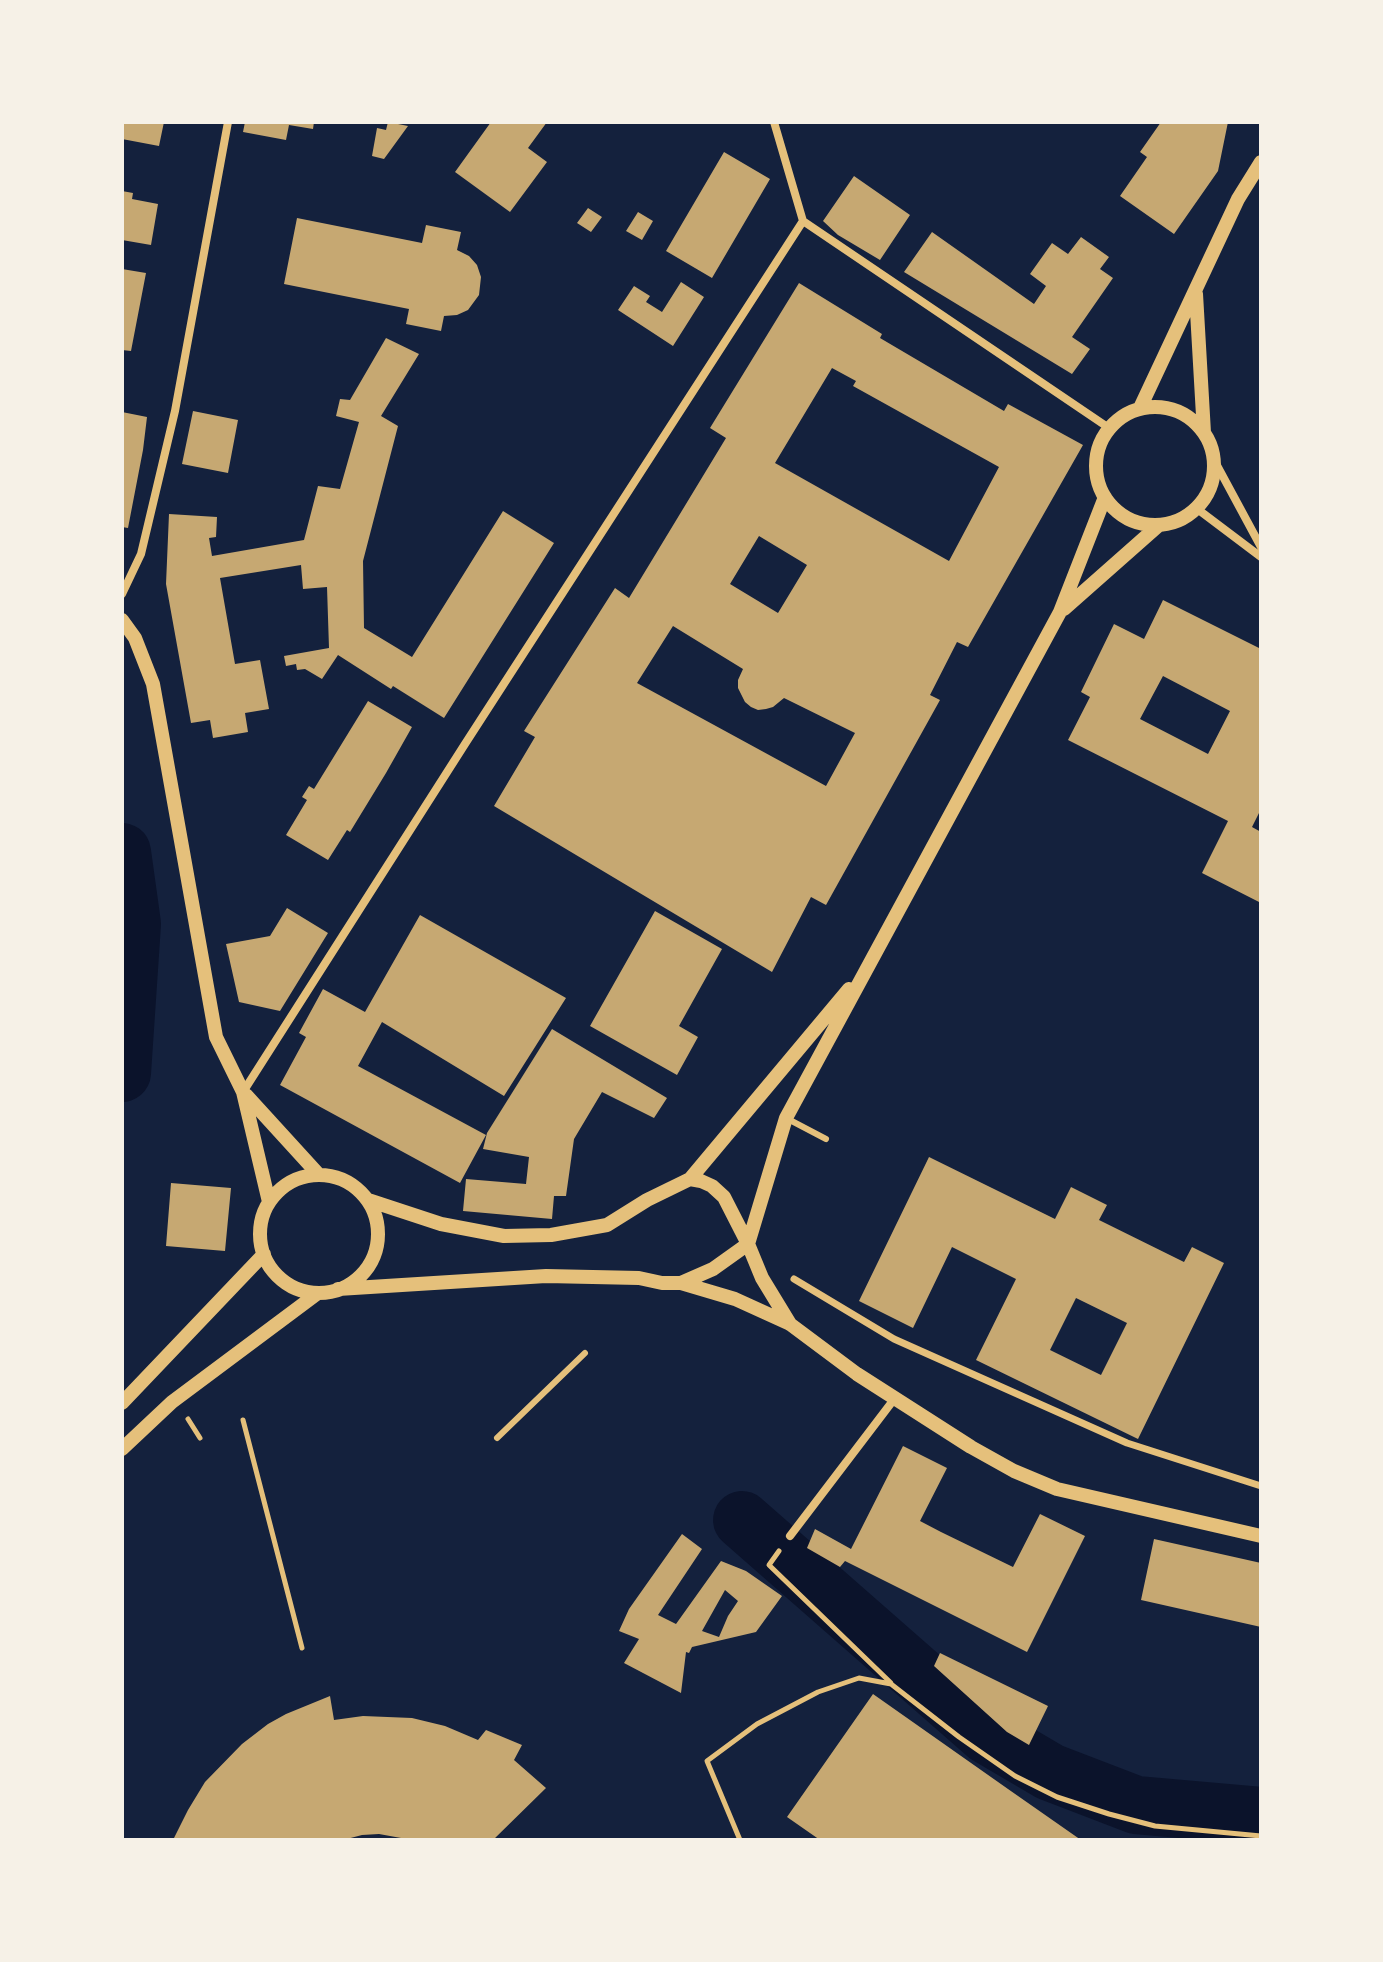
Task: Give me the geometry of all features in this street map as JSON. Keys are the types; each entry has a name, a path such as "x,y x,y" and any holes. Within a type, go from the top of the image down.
{"street":[{"path":"122,594 141,554 175,411 228,122"},
{"path":"774,122 803,221 1109,428"},
{"path":"1140,408 1238,199 1261,162"},
{"path":"243,1092 803,221"},
{"path":"1196,290 1204,433 1213,458 1261,547"},
{"path":"1204,433 1192,420 1176,410 1140,408 1118,419 1101,441 1096,470 1099,484 1115,509 1128,518 1159,525 1173,522 1196,508 1211,485 1213,458"},
{"path":"681,1283 713,1269 748,1244 786,1118 1060,612 1105,497"},
{"path":"1196,508 1261,557"},
{"path":"1060,612 1159,525"},
{"path":"122,620 135,638 153,684 216,1037 243,1092 269,1202"},
{"path":"368,1200 441,1224 504,1236 551,1235 607,1225 647,1200 690,1179 867,968"},
{"path":"243,1092 319,1175"},
{"path":"332,1176 345,1181 368,1200 378,1228 376,1248 368,1267 348,1286 318,1293 306,1292 278,1276 264,1254 260,1235 269,1202 281,1188 299,1178 332,1176"},
{"path":"690,1179 712,1186 724,1197 762,1278 790,1324"},
{"path":"122,1403 264,1254"},
{"path":"338,1289 546,1276 639,1278 681,1283 735,1299 790,1324 857,1374 1014,1471 1057,1489 1261,1536"},
{"path":"794,1279 894,1339 1113,1437 1261,1486"},
{"path":"122,1449 172,1402 318,1293"},
{"path":"790,1536 895,1398"}],"lane":[{"path":"786,1118 826,1139"},
{"path":"497,1438 585,1353"}],"path":[{"path":"243,1420 302,1648"},
{"path":"775,1557 769,1565 891,1684 1015,1776 1057,1797 1155,1826 1261,1836"},
{"path":"740,1840 707,1761 757,1724 818,1692 859,1678 891,1684"}],"building":[{"path":"122,122 164,122 159,146 122,139"},
{"path":"245,122 314,122 313,129 289,125 286,140 243,132"},
{"path":"388,122 408,126 384,159 372,156 377,128 386,130"},
{"path":"491,122 547,122 528,148 547,162 510,212 455,172"},
{"path":"1161,122 1228,122 1218,171 1174,234 1120,196 1147,157 1140,152"},
{"path":"724,152 770,179 712,278 666,251"},
{"path":"854,176 910,215 880,260 838,235 823,221"},
{"path":"122,191 133,193 132,199 158,204 151,245 122,240"},
{"path":"588,208 602,217 591,232 577,223"},
{"path":"638,212 653,221 642,240 626,231"},
{"path":"297,218 422,243 426,225 461,232 457,250 477,265 481,277 479,295 468,310 444,316 441,331 406,324 409,309 284,284"},
{"path":"932,232 1034,304 1046,286 1030,274 1052,243 1068,254 1081,237 1109,257 1100,269 1113,278 1072,337 1090,349 1072,374 904,272"},
{"path":"122,269 146,273 131,351 122,350"},
{"path":"681,282 704,297 673,346 618,310 634,286 650,296 646,302 662,312"},
{"path":"799,283 882,334 880,338 1004,411 1008,404 1083,445 968,647 957,642 930,695 940,700 826,905 811,897 772,972 494,806 535,737 524,731 615,588 629,598 726,438 710,428","holes":["832,368 856,381 853,386 999,467 949,561 775,463","759,536 807,565 778,613 730,584","673,626 743,669 738,688 751,707 766,709 784,698 855,733 826,786 637,683"]},
{"path":"386,338 419,354 381,416 398,426 363,561 364,628 412,657 503,511 554,543 444,718 338,655 322,679 305,669 297,670 296,664 286,666 284,656 329,648 327,587 303,589 301,565 220,578 235,664 260,660 269,709 245,713 248,732 213,738 210,720 191,723 166,584 169,514 217,517 216,537 209,538 212,556 304,540 318,486 340,489 359,422 336,416 340,399 350,400"},
{"path":"193,411 238,420 228,473 182,464"},
{"path":"122,412 147,417 128,528 122,527"},
{"path":"1163,600 1261,649 1261,809 1252,827 1261,832 1261,903 1202,873 1228,821 1068,740 1090,697 1081,692 1114,624 1144,639","holes":["1163,676 1230,711 1208,754 1140,719"]},
{"path":"368,701 412,727 350,832 347,830 328,860 286,835 307,800 302,797 309,786 314,789"},
{"path":"287,908 328,933 280,1011 239,1002 226,944 270,936"},
{"path":"655,911 722,949 679,1026 698,1037 677,1075 590,1026"},
{"path":"420,915 566,998 504,1096 382,1022 358,1066 486,1135 460,1183 280,1085 306,1037 299,1033 323,989 365,1012"},
{"path":"552,1029 667,1098 654,1118 602,1092 574,1139 566,1196 554,1196 552,1219 463,1211 466,1179 526,1184 529,1157 483,1149 487,1133"},
{"path":"929,1157 1055,1219 1071,1187 1107,1205 1099,1220 1184,1262 1192,1247 1224,1263 1138,1439 976,1360 1016,1279 952,1247 913,1328 859,1301","holes":["1076,1298 1127,1323 1101,1375 1050,1350"]},
{"path":"171,1183 231,1188 225,1251 166,1246"},
{"path":"903,1446 947,1468 920,1521 941,1532 1013,1567 1040,1514 1085,1536 1027,1652 845,1561 840,1567 807,1548 815,1529 851,1549"},
{"path":"682,1534 702,1549 658,1615 676,1624 721,1561 746,1571 782,1596 756,1632 692,1647 689,1653 686,1652 681,1693 624,1663 639,1639 619,1631 629,1609","holes":["725,1590 738,1601 719,1637 702,1631"]},
{"path":"1154,1539 1261,1563 1261,1627 1141,1600"},
{"path":"940,1653 1048,1706 1029,1745 1007,1732 934,1666"},
{"path":"873,1694 1081,1840 820,1840 787,1817"},
{"path":"330,1696 334,1720 363,1716 412,1718 445,1726 478,1740 486,1730 522,1745 514,1760 546,1788 493,1840 412,1840 379,1834 343,1840 173,1840 205,1782 242,1744 286,1714"}],"waterway":[{"path":"122,852 132,924 122,1073"},
{"path":"742,1520 987,1735 1050,1772 1136,1805 1261,1816"}]}
